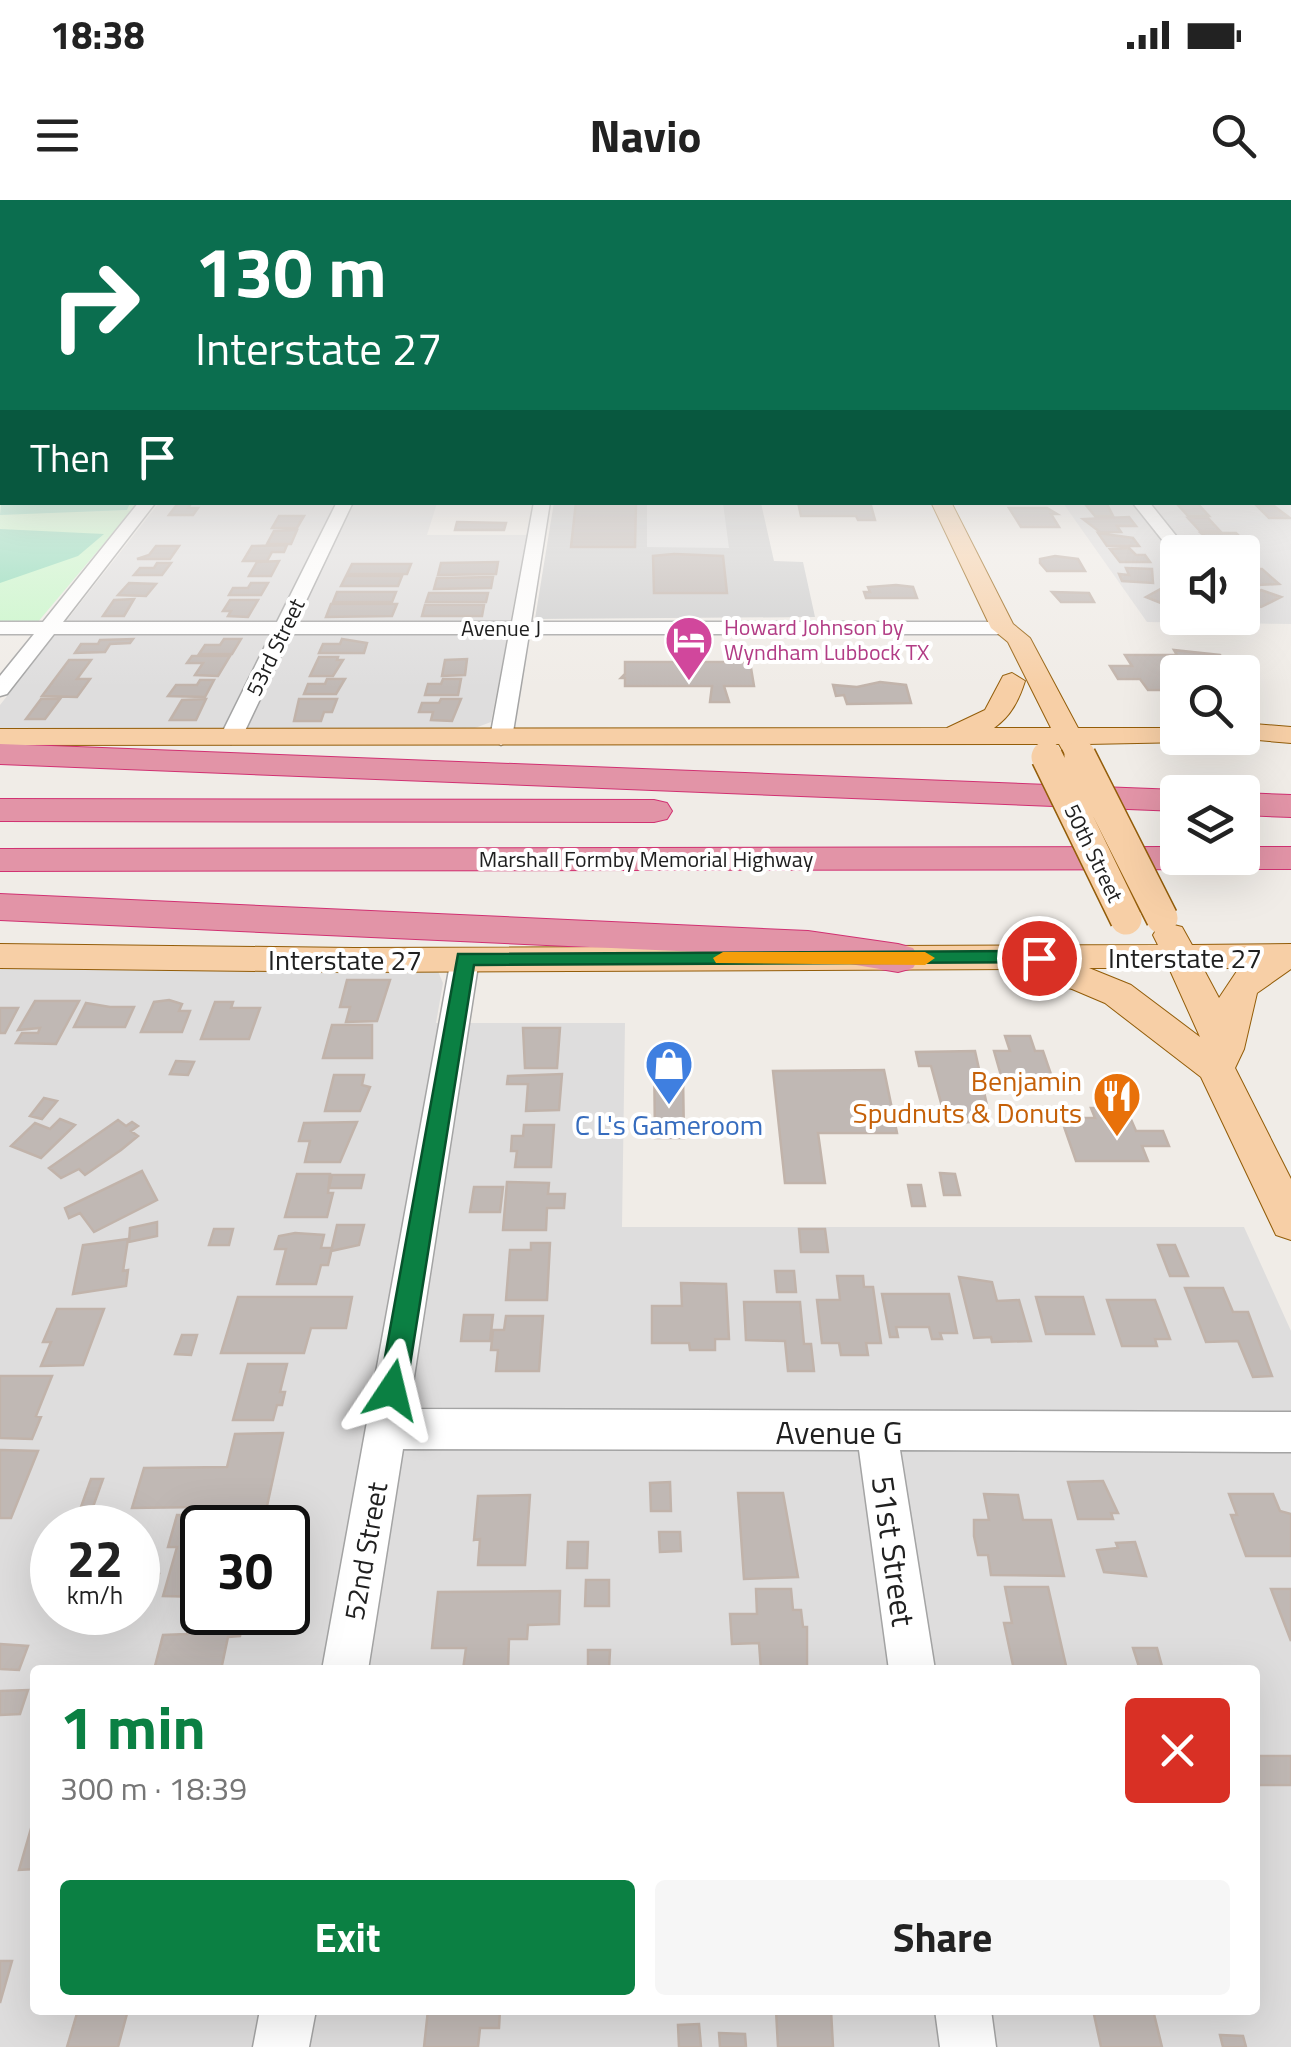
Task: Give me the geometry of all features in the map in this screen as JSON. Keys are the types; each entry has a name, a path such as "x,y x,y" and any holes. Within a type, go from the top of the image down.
{"highway":[{"path":"0,754 1160,799"},
{"path":"1260,806 1291,809"},
{"path":"1260,811 1291,809"},
{"name":"Marshall Formby Memorial Highway","path":"0,810 1160,812"},
{"name":"Marshall Formby Memorial Highway","path":"0,860 1291,858"},
{"path":"0,908 808,944 914,958"}],"main road":[{"name":"50th Street","path":"947,515 1003,628 994,638 1021,670 1058,747 1144,957 1210,1056 1291,1222"},
{"path":"912,736 982,725 1003,709 1021,670 1097,713 1123,721 1160,724"},
{"path":"1260,734 1291,735"},
{"path":"0,737 912,736 1058,747 1160,738"},
{"name":"50th Street","path":"1058,747 1181,956 1210,1056"},
{"name":"Interstate 27","path":"0,956 1291,956"},
{"path":"914,958 1080,978 1118,994 1210,1056 1242,982 1260,968 1291,956"}],"street":[{"path":"0,690 138,515"},
{"name":"53rd Street","path":"231,738 339,515"},
{"path":"501,738 540,515"},
{"path":"1151,515 1167,535"},
{"name":"Avenue J","path":"0,628 1003,628"},
{"name":"52nd Street","path":"346,1665 465,958"},
{"name":"Avenue G","path":"386,1429 1291,1432"},
{"name":"51st Street","path":"877,1432 911,1665"},
{"path":"281,2047 287,2015"},
{"path":"964,2015 968,2047"}],"shaded area":[{"path":"149,515 433,515 427,535 527,535 491,722 475,728 0,728 0,705"},
{"path":"552,515 764,515 774,561 803,562 815,617 535,619"},
{"path":"647,515 725,515 729,548 647,547"},
{"path":"1072,515 1291,515 1291,624 1260,624 1260,535 1160,535 1160,622 1147,622"},
{"path":"0,966 437,969 443,983 436,1023 625,1023 622,1227 1244,1227 1291,1331 1291,2047 0,2047"}],"green space":[{"path":"0,515 128,515 37,623 0,623"},
{"path":"0,529 104,534 78,556 0,583"}],"building":[{"path":"575,515 636,515 635,547 571,547"},
{"path":"874,515 875,520 858,520 856,516 801,516"},
{"path":"1014,515 1052,515 1059,527 1021,527"},
{"path":"279,516 304,516 297,528 272,528"},
{"path":"1129,517 1136,526 1117,526 1121,532 1100,532 1083,519"},
{"path":"1188,518 1208,518 1220,531 1200,531"},
{"path":"457,522 506,523 504,530 455,530"},
{"path":"297,530 291,544 267,544 274,531"},
{"path":"1098,533 1133,538 1139,546 1107,546"},
{"path":"1201,533 1238,535 1203,535"},
{"path":"287,545 284,552 272,552 267,561 243,561 252,546"},
{"path":"156,546 179,546 170,559 137,559 149,555"},
{"path":"1129,548 1136,555 1145,555 1150,562 1120,562 1110,549"},
{"path":"653,556 723,556 727,593 654,593"},
{"path":"1040,559 1078,559 1085,571 1047,571"},
{"path":"279,561 271,576 249,576 257,562"},
{"path":"498,562 496,574 438,575 441,563"},
{"path":"157,563 171,563 162,575 134,575 140,568 154,568"},
{"path":"352,564 411,564 407,574 347,574"},
{"path":"1126,568 1152,569 1153,583 1122,581 1119,574 1129,575"},
{"path":"1260,569 1262,569 1279,584 1260,585"},
{"path":"346,576 402,576 398,586 341,586"},
{"path":"493,577 491,588 434,589 437,578"},
{"path":"129,583 156,584 146,596 118,595"},
{"path":"251,583 268,583 261,595 229,595 233,588 248,588"},
{"path":"868,587 913,587 917,598 866,598 864,592 870,592"},
{"path":"1160,589 1160,603 1146,597"},
{"path":"1261,590 1281,597 1261,607"},
{"path":"337,592 396,592 392,602 333,602"},
{"path":"1052,592 1089,593 1094,602 1061,602"},
{"path":"429,593 488,593 486,602 426,602"},
{"path":"134,599 124,616 103,616 114,600"},
{"path":"230,600 258,600 248,617 228,616 231,611 223,611"},
{"path":"331,604 397,604 392,616 326,617"},
{"path":"425,605 484,605 482,616 422,616"},
{"path":"133,639 130,643 110,644 105,652 75,653 81,644"},
{"path":"224,639 241,639 232,654 199,654 205,645 220,645"},
{"path":"342,639 367,643 364,653 319,653 323,644 340,644"},
{"path":"1174,650 1220,655 1177,655"},
{"path":"1125,655 1160,655 1160,690 1148,690 1140,679 1118,679 1110,666 1132,666"},
{"path":"192,656 230,656 218,676 195,675 203,663 187,663"},
{"path":"319,657 343,660 333,676 310,676"},
{"path":"467,659 465,675 442,676 445,660"},
{"path":"69,660 91,660 77,679 90,679 77,697 42,696"},
{"name":"Howard Johnson by Wyndham Lubbock TX","path":"625,662 750,662 754,686 724,686 729,702 710,702 712,686 625,686 625,678 621,678"},
{"path":"327,679 345,679 336,694 304,694 308,684 325,684"},
{"path":"443,679 461,679 458,695 425,695 428,684 441,684"},
{"path":"200,680 214,680 205,697 168,696 176,685 197,685"},
{"path":"880,682 906,685 911,703 847,704 844,695 836,696 833,685 857,687"},
{"path":"41,699 60,699 45,719 26,719"},
{"path":"206,699 196,720 170,720 182,700"},
{"path":"299,699 337,699 332,712 324,712 321,721 294,721"},
{"path":"441,699 461,699 452,721 431,720 433,712 419,712 422,703 439,703"},
{"path":"347,980 390,980 377,1021 346,1022 350,1007 340,1007"},
{"path":"169,1000 182,1004 179,1011 190,1011 182,1032 141,1032 154,1002"},
{"path":"35,1001 79,1001 56,1044 16,1043 22,1033 38,1033 40,1028 18,1030"},
{"path":"215,1002 233,1002 231,1008 260,1008 249,1039 201,1039"},
{"path":"86,1003 134,1007 125,1027 74,1027"},
{"path":"0,1008 18,1008 5,1033 0,1033"},
{"path":"332,1025 372,1025 372,1058 323,1058"},
{"path":"523,1028 560,1028 557,1068 525,1068"},
{"path":"1005,1036 1030,1036 1035,1051 1043,1051 1055,1086 1004,1086 994,1051 1010,1051"},
{"name":"C L's Gameroom","path":"654,1049 687,1050 690,1072 683,1076 684,1138 655,1138"},
{"path":"975,1051 990,1119 962,1123 959,1114 944,1114 931,1066 919,1066 916,1052"},
{"path":"176,1061 194,1062 188,1075 170,1074"},
{"path":"884,1070 897,1133 818,1133 825,1183 785,1183 773,1071"},
{"path":"562,1074 559,1110 526,1111 528,1084 507,1084 508,1076"},
{"path":"334,1075 364,1075 362,1085 370,1087 360,1111 325,1111"},
{"path":"44,1098 57,1101 42,1119 30,1116"},
{"name":"Benjamin Spudnuts & Donuts","path":"1091,1108 1126,1108 1136,1131 1163,1131 1169,1146 1142,1146 1148,1161 1076,1161 1061,1118 1095,1118"},
{"path":"60,1119 75,1125 41,1158 11,1146 35,1123 50,1129"},
{"path":"118,1120 126,1126 132,1122 138,1126 131,1131 138,1136 121,1150 85,1175 79,1169 61,1178 49,1168"},
{"path":"357,1122 340,1162 305,1162 310,1141 299,1141 304,1123"},
{"path":"524,1125 554,1125 551,1167 515,1167 517,1151 511,1151 512,1136 523,1136"},
{"path":"142,1171 157,1200 94,1232 80,1213 69,1218 65,1208"},
{"path":"940,1173 955,1174 960,1195 944,1195"},
{"path":"297,1174 330,1174 328,1193 333,1193 327,1217 285,1217"},
{"path":"332,1175 364,1175 361,1188 329,1188"},
{"path":"507,1182 549,1183 548,1194 565,1194 564,1208 547,1208 546,1230 503,1230"},
{"path":"908,1185 921,1185 925,1206 912,1206"},
{"path":"474,1187 503,1187 500,1212 470,1212"},
{"path":"157,1222 157,1236 129,1242 130,1228"},
{"path":"337,1225 364,1225 359,1245 331,1251"},
{"path":"214,1229 233,1229 229,1245 209,1245"},
{"path":"799,1229 825,1229 828,1252 801,1252"},
{"path":"324,1235 321,1248 332,1248 328,1265 321,1265 316,1284 277,1284 286,1249 275,1249 279,1236"},
{"path":"128,1239 123,1271 128,1270 126,1286 73,1294 83,1245"},
{"path":"531,1243 550,1243 547,1300 506,1300 510,1250 531,1250"},
{"path":"1158,1245 1175,1245 1188,1276 1170,1276"},
{"path":"775,1271 794,1271 796,1292 777,1292"},
{"path":"837,1276 863,1276 864,1287 873,1287 881,1343 866,1343 868,1355 841,1355 839,1343 822,1343 817,1300 840,1300"},
{"path":"959,1277 992,1282 997,1301 1019,1300 1031,1341 992,1342 991,1337 974,1338"},
{"path":"681,1283 726,1284 729,1339 715,1339 715,1350 690,1350 689,1343 652,1343 652,1306 682,1306"},
{"path":"1185,1288 1223,1288 1233,1312 1248,1312 1272,1376 1253,1377 1238,1341 1206,1342"},
{"path":"882,1294 949,1294 957,1333 940,1333 942,1339 932,1339 929,1327 896,1327 898,1337 890,1337"},
{"path":"238,1297 352,1297 346,1328 311,1328 304,1353 221,1353"},
{"path":"1036,1297 1083,1297 1094,1334 1046,1334"},
{"path":"1107,1300 1155,1300 1170,1339 1155,1339 1157,1346 1122,1346"},
{"path":"744,1302 800,1302 804,1344 811,1344 814,1371 788,1371 785,1341 746,1340"},
{"path":"57,1309 104,1309 83,1365 41,1366 51,1342 43,1342"},
{"path":"464,1315 493,1315 490,1341 461,1341"},
{"path":"506,1316 543,1316 539,1371 496,1371 498,1350 491,1350 493,1330 504,1330"},
{"path":"182,1335 197,1335 191,1355 175,1354"},
{"path":"248,1364 287,1364 280,1392 285,1392 282,1405 277,1405 273,1420 233,1420"},
{"path":"0,1376 52,1376 36,1416 41,1417 32,1439 0,1438"},
{"path":"283,1433 267,1505 133,1505 144,1468 227,1467 235,1434"},
{"path":"0,1450 38,1451 11,1518 0,1518"},
{"path":"91,1479 103,1479 94,1505 82,1505"},
{"path":"1103,1481 1118,1513 1111,1513 1113,1519 1078,1519 1068,1482"},
{"path":"670,1482 671,1511 651,1511 650,1483"},
{"path":"738,1493 783,1493 798,1577 744,1579"},
{"path":"984,1494 1018,1495 1023,1520 1051,1520 1064,1576 991,1575 988,1555 978,1555 974,1536 974,1520 989,1520"},
{"path":"1229,1494 1273,1494 1280,1511 1291,1514 1291,1556 1246,1556 1231,1515 1237,1515"},
{"path":"530,1495 525,1565 478,1565 480,1539 474,1540 478,1496"},
{"path":"180,1515 180,1596 163,1596 177,1547 168,1547"},
{"path":"659,1532 680,1532 681,1551 660,1552"},
{"path":"568,1542 588,1542 587,1568 567,1568"},
{"path":"1135,1542 1146,1576 1104,1572 1097,1550"},
{"path":"586,1580 609,1580 609,1606 585,1606"},
{"path":"1005,1587 1048,1587 1066,1665 1013,1665 1004,1623 1012,1623"},
{"path":"756,1589 791,1589 793,1610 801,1610 803,1627 807,1627 807,1665 761,1665 759,1643 732,1644 730,1614 757,1614"},
{"path":"1271,1589 1291,1589 1291,1641"},
{"path":"560,1591 559,1624 528,1625 527,1639 509,1639 508,1665 464,1665 466,1648 432,1648 438,1592"},
{"path":"163,1635 240,1635 228,1637 222,1665 155,1665"},
{"path":"0,1644 28,1646 19,1670 0,1669"},
{"path":"1133,1648 1157,1648 1162,1665 1138,1665"},
{"path":"588,1650 610,1650 609,1665 588,1665"},
{"path":"28,1690 20,1714 0,1715 0,1691"},
{"path":"1260,1756 1291,1756 1291,1785 1260,1785"},
{"path":"30,1832 30,1869 19,1870"},
{"path":"0,1961 12,1961 0,2003"},
{"path":"77,2015 127,2015 118,2047 67,2047"},
{"path":"427,2015 500,2015 499,2028 480,2028 478,2047 424,2047"},
{"path":"776,2015 831,2015 833,2047 778,2047"},
{"path":"1094,2015 1154,2015 1162,2047 1101,2047"},
{"path":"699,2024 701,2047 679,2047 678,2025"},
{"path":"719,2033 745,2034 746,2047 720,2047"},
{"path":"1220,2035 1243,2036 1246,2047 1223,2047"}],"slow traffic":[{"path":"723,958 925,958"}],"place":[{"name":"Howard Johnson by Wyndham Lubbock TX","path":"689,682"},
{"name":"C L's Gameroom","path":"669,1106"},
{"name":"Benjamin Spudnuts & Donuts","path":"1117,1138"}],"route":[{"path":"392,1390 465,958 1039,958"}]}
